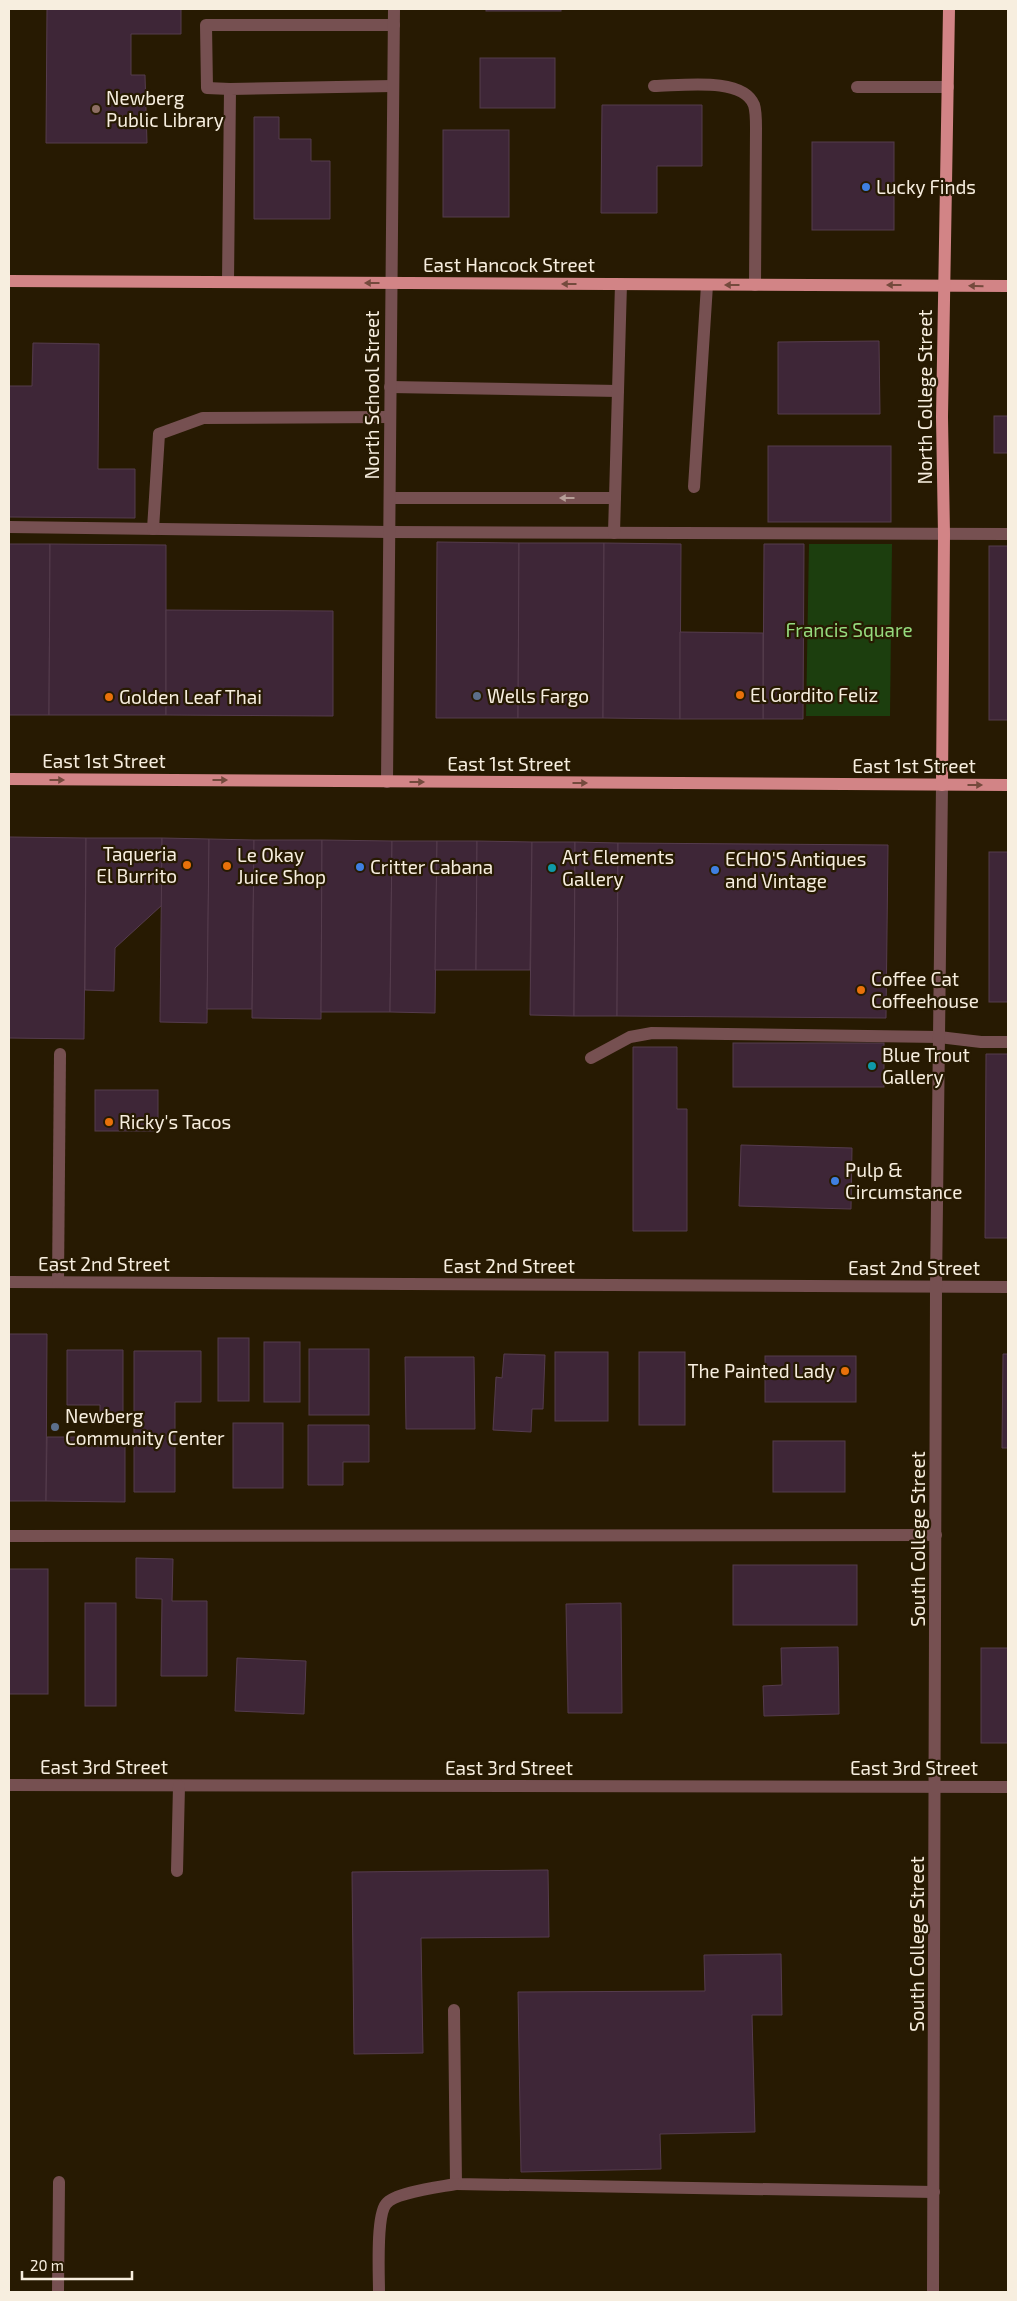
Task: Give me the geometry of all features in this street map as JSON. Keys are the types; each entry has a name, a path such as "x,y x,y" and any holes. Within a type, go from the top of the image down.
{"main road":[{"name":"North College Street","path":"942,785 943,285 949,9"},
{"name":"East Hancock Street","path":"9,281 1008,286"},
{"name":"East 1st Street","path":"9,779 1008,785"}],"street":[{"name":"North School Street","path":"387,782 394,9"},
{"path":"393,86 207,88 206,25 394,25"},
{"path":"654,86 722,85 737,88 746,93 754,105 756,128 755,285"},
{"path":"857,87 948,87"},
{"path":"228,282 230,89"},
{"path":"614,533 621,284"},
{"path":"694,487 707,285"},
{"path":"390,387 618,391"},
{"path":"153,529 159,434 203,418 390,417"},
{"path":"390,498 615,498"},
{"path":"9,527 389,532 1008,534"},
{"name":"South College Street","path":"933,2292 936,1287 942,785"},
{"path":"591,1058 630,1037 652,1033 939,1037 1008,1042"},
{"path":"58,1282 60,1054"},
{"name":"East 2nd Street","path":"9,1282 1008,1287"},
{"path":"9,1536 936,1535"},
{"name":"East 3rd Street","path":"9,1786 1008,1787"},
{"path":"177,1871 178,1786"},
{"path":"454,2010 456,2184"},
{"path":"58,2292 59,2182"},
{"path":"379,2292 380,2222 385,2204 395,2197 456,2184 934,2192"}],"green space":[{"name":"Francis Square","path":"809,544 892,544 890,716 806,716"}],"building":[{"name":"Newberg Public Library","path":"47,9 181,9 181,34 131,34 131,75 145,75 147,143 46,143"},
{"path":"486,9 561,9 561,11 486,11"},
{"path":"480,58 555,58 555,108 480,108"},
{"path":"602,105 702,105 702,166 657,166 657,213 601,213"},
{"path":"254,117 279,117 279,139 311,139 311,161 330,161 330,219 254,219"},
{"path":"443,130 509,130 509,217 443,217"},
{"path":"812,142 894,142 894,230 812,230"},
{"path":"879,341 880,414 778,414 778,342"},
{"path":"33,343 99,344 98,469 135,469 135,518 9,517 9,386 32,386"},
{"path":"994,416 1008,416 1008,453 994,453"},
{"path":"768,446 891,446 891,522 768,522"},
{"path":"437,542 519,543 518,718 436,718"},
{"path":"519,543 604,543 603,718 518,718"},
{"path":"604,543 681,544 680,719 603,718"},
{"path":"9,544 50,544 49,715 9,715"},
{"path":"50,544 166,545 166,715 49,715"},
{"path":"764,544 804,544 803,719 763,719"},
{"path":"989,546 1008,546 1008,720 989,720"},
{"path":"166,610 333,611 333,716 166,715"},
{"path":"680,632 763,633 763,719 680,719"},
{"path":"9,837 86,838 84,1039 9,1038"},
{"path":"86,838 162,838 162,905 115,948 114,991 85,990"},
{"path":"162,838 209,839 207,1023 160,1022"},
{"path":"209,839 254,840 252,1009 207,1009"},
{"path":"254,840 322,840 321,1019 252,1018"},
{"path":"322,840 392,841 390,1012 321,1012"},
{"path":"392,841 437,841 435,1013 390,1012"},
{"path":"437,841 477,841 476,970 435,970"},
{"path":"477,841 532,842 530,970 476,970"},
{"path":"532,842 575,842 574,1016 530,1015"},
{"path":"575,842 618,843 617,1016 574,1016"},
{"path":"618,843 888,845 886,1018 617,1016"},
{"path":"989,852 1008,852 1008,1002 989,1002"},
{"path":"733,1043 884,1043 884,1087 733,1087"},
{"path":"633,1047 677,1047 677,1109 687,1109 687,1231 633,1231"},
{"path":"986,1054 1008,1054 1008,1238 985,1238"},
{"path":"95,1090 158,1090 158,1131 95,1131"},
{"path":"741,1145 852,1148 851,1209 739,1206"},
{"path":"9,1334 47,1334 46,1501 9,1501"},
{"path":"218,1338 249,1338 249,1401 218,1401"},
{"path":"264,1342 300,1342 300,1402 264,1402"},
{"path":"309,1349 369,1349 369,1415 309,1415"},
{"path":"67,1350 123,1350 123,1423 100,1423 100,1405 67,1405"},
{"path":"134,1351 201,1351 201,1402 175,1402 175,1492 134,1492"},
{"path":"555,1352 608,1352 608,1421 555,1421"},
{"path":"639,1352 685,1352 685,1425 639,1425"},
{"path":"504,1354 545,1355 543,1409 532,1409 531,1432 493,1430 496,1377 502,1378"},
{"path":"1003,1354 1008,1354 1008,1448 1002,1448"},
{"path":"765,1356 856,1356 856,1402 765,1402"},
{"path":"405,1357 474,1357 475,1429 406,1429"},
{"path":"233,1423 283,1423 283,1488 233,1488"},
{"path":"308,1425 369,1425 369,1462 343,1462 343,1485 308,1485"},
{"path":"47,1437 125,1437 125,1502 46,1501"},
{"path":"773,1441 845,1441 845,1492 773,1492"},
{"path":"136,1558 173,1559 172,1601 207,1601 207,1676 161,1676 162,1599 136,1598"},
{"path":"733,1565 857,1565 857,1625 733,1625"},
{"path":"9,1569 48,1569 48,1694 9,1694"},
{"path":"85,1603 116,1603 116,1706 85,1706"},
{"path":"621,1603 622,1713 568,1713 566,1604"},
{"path":"838,1647 839,1714 764,1716 763,1686 782,1685 781,1648"},
{"path":"981,1648 1008,1648 1008,1743 981,1743"},
{"path":"237,1658 306,1661 304,1714 235,1711"},
{"path":"548,1870 549,1937 421,1938 423,2053 354,2054 352,1872"},
{"path":"781,1954 782,2015 752,2015 755,2132 660,2134 661,2169 521,2172 518,1992 705,1991 704,1955"}],"place":[{"name":"Newberg Public Library","path":"96,109"},
{"name":"Lucky Finds","path":"866,187"},
{"name":"El Gordito Feliz","path":"740,695"},
{"name":"Wells Fargo","path":"477,696"},
{"name":"Golden Leaf Thai","path":"109,697"},
{"name":"Taqueria El Burrito","path":"187,865"},
{"name":"Le Okay Juice Shop","path":"227,866"},
{"name":"Critter Cabana","path":"360,867"},
{"name":"Art Elements Gallery","path":"552,868"},
{"name":"ECHO'S Antiques and Vintage","path":"715,870"},
{"name":"Coffee Cat Coffeehouse","path":"861,990"},
{"name":"Blue Trout Gallery","path":"872,1066"},
{"name":"Ricky's Tacos","path":"109,1122"},
{"name":"Pulp & Circumstance","path":"835,1181"},
{"name":"The Painted Lady","path":"845,1371"},
{"name":"Newberg Community Center","path":"55,1427"}]}
